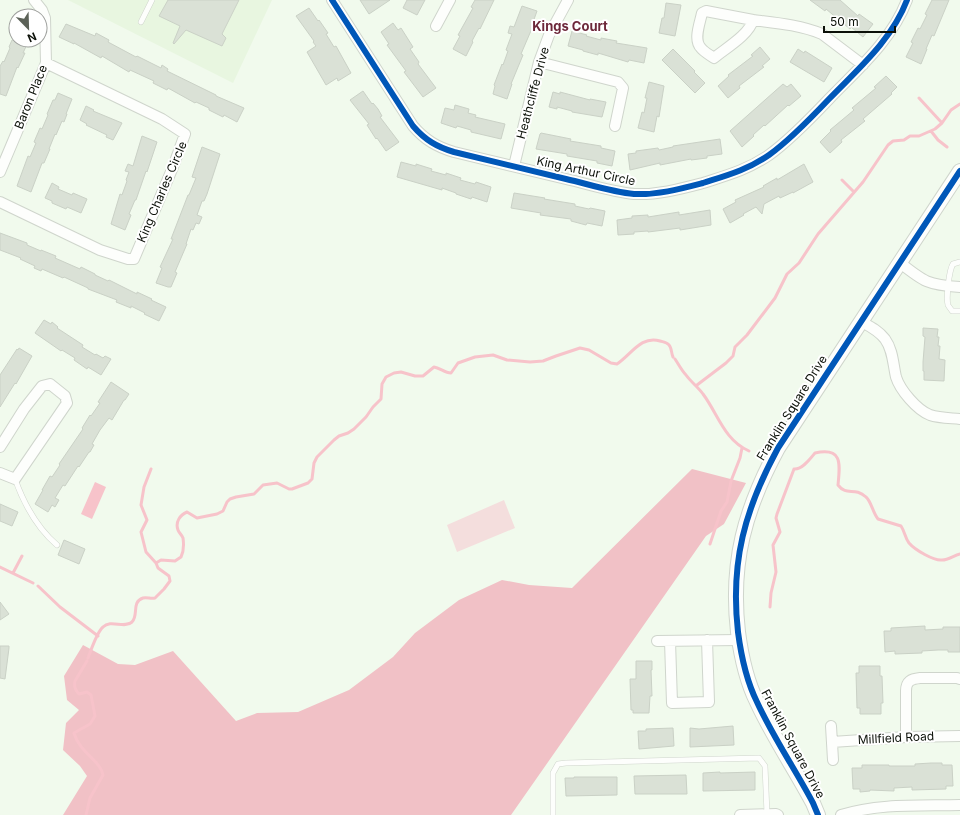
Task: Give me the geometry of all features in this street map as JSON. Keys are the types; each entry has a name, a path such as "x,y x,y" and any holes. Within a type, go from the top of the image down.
{"street":[{"name":"Baron Place","path":"0,172 46,63 45,18 42,10 34,0"},
{"name":"King Arthur Circle","path":"332,0 413,126 423,137 436,146 454,152 632,194 671,192 729,176 742,171 770,154 821,107 863,65 884,41 896,23 907,0"},
{"path":"436,26 450,0"},
{"name":"Heathcliffe Drive","path":"514,166 539,62 549,35 566,1"},
{"path":"753,20 751,26 745,32 714,58 698,44 697,40 702,13 706,11 753,20 800,26 822,34 863,65"},
{"path":"539,62 618,82 624,88 615,126"},
{"name":"King Charles Circle","path":"0,202 100,250 128,259 134,259 173,167 185,134 162,119 46,63"},
{"name":"Franklin Square Drive","path":"818,815 806,790 756,701 743,660 735,606 738,562 747,516 760,482 778,448 860,321 960,171"},
{"path":"899,262 930,284 960,287"},
{"path":"860,321 874,328 886,340 894,361 896,378 902,390 912,400 928,414 937,417 960,419"},
{"path":"0,447 24,409 42,386 50,384 65,396 67,403 15,479 0,473"},
{"path":"670,641 672,703 710,702 707,640"},
{"path":"657,641 739,640"},
{"path":"906,736 906,686 909,681 920,678 960,679"},
{"path":"831,726 833,760"},
{"name":"Millfield Road","path":"832,742 906,736 960,736"},
{"path":"841,815 870,808 960,805"},
{"path":"740,815 778,815"}],"lane":[{"path":"141,22 152,0"},
{"path":"960,262 953,264 951,267 948,286 948,305 952,311 960,311"},
{"path":"15,479 20,495 31,515 49,538 57,545"},
{"path":"553,815 553,773 558,764 759,758 765,766 767,814"}],"shaded area":[{"path":"68,0 272,0 233,83"},
{"path":"692,469 746,483 724,524 706,536 511,815 63,815 87,776 80,766 63,750 66,723 79,710 67,700 64,676 83,645 118,664 135,665 173,651 236,721 257,713 298,712 349,690 393,657 415,633 459,600 502,580 529,585 572,588"},
{"path":"95,482 106,487 92,519 81,514"},
{"path":"504,500 515,528 457,552 447,525"}],"building":[{"path":"168,0 239,0 222,34 226,38 222,46 186,30 174,44 173,43 180,26 159,16"},
{"path":"360,0 390,0 369,14"},
{"path":"407,0 425,0 417,15 403,8"},
{"path":"475,0 494,0 480,29 479,28 472,41 473,42 466,56 453,49 460,36 458,35 473,8 471,7"},
{"path":"810,0 840,0 858,16 859,14 873,24 863,37 851,27 850,29 826,9 825,11"},
{"path":"932,0 949,0 934,36 932,35 921,64 906,57 918,28 920,29 927,15 925,14"},
{"path":"666,3 681,5 675,36 659,33 662,18 664,18"},
{"path":"522,6 537,11 532,25 533,26 521,54 523,55 511,84 507,99 493,94 494,85 508,51 506,50 512,34 508,33 510,26 514,27"},
{"path":"309,8 328,33 326,34 334,47 336,46 351,73 338,81 337,78 326,85 307,52 316,46 313,42 314,41 296,16"},
{"path":"393,23 398,30 401,28 413,47 410,49 419,62 418,64 436,88 423,97 404,72 406,71 387,45 389,44 381,32"},
{"path":"66,24 95,36 96,33 109,40 108,42 136,57 137,56 161,68 162,65 168,69 167,71 216,96 244,108 237,122 224,115 223,117 209,110 209,108 196,102 195,103 168,88 167,90 153,83 154,81 130,70 129,72 102,56 101,58 74,43 59,37"},
{"path":"572,31 601,40 601,38 617,41 616,43 647,48 644,63 629,60 628,62 568,46"},
{"path":"760,47 770,59 762,66 764,67 739,86 740,88 728,98 718,86 729,76 728,75 753,56 751,55"},
{"path":"10,48 25,48 23,53 25,53 18,68 17,67 6,96 0,94 0,66 3,61 4,62"},
{"path":"673,49 705,83 695,93 662,60"},
{"path":"798,49 804,53 805,51 832,68 824,82 790,62"},
{"path":"886,76 897,87 891,93 892,94 863,119 865,121 841,140 842,142 830,153 820,142 831,131 830,130 854,110 852,108 876,88 874,87"},
{"path":"649,82 664,86 659,117 657,116 654,132 638,128 642,112 644,113 647,98 645,98"},
{"path":"783,84 787,87 791,84 801,96 789,106 788,105 765,126 764,125 742,147 730,131"},
{"path":"363,91 372,104 373,103 378,109 382,116 380,117 399,142 386,151 367,125 369,124 350,100"},
{"path":"553,92 560,94 560,92 590,100 606,102 602,117 572,112 557,107 557,109 549,107"},
{"path":"58,93 72,99 64,122 62,121 56,135 55,134 31,192 17,186 28,156 30,157 36,143 34,142 40,128 42,129 53,100 55,100"},
{"path":"455,105 469,109 468,113 476,115 475,117 505,124 501,139 471,132 471,130 457,126 456,128 441,123 445,108 454,110"},
{"path":"86,106 94,110 93,111 122,123 113,140 80,120"},
{"path":"541,133 571,139 570,141 601,146 601,148 615,151 612,166 597,163 597,161 567,156 567,154 536,149"},
{"path":"142,136 157,142 147,172 146,171 136,200 129,214 131,215 125,230 111,224 120,194 122,195 127,181 129,172 125,171 128,164 133,166"},
{"path":"720,139 722,154 707,156 707,158 691,159 660,165 660,163 630,170 628,154 636,153 636,151 658,148 659,150 673,146"},
{"path":"202,147 220,154 207,194 204,201 202,201 197,215 202,217 199,224 196,223 193,230 191,229 187,244 175,272 177,273 171,287 168,287 156,283 162,268 160,267 173,239 171,239 196,178 192,177"},
{"path":"401,162 416,166 416,164 432,169 431,171 446,175 446,173 461,178 460,180 475,184 476,182 491,187 487,202 472,197 471,199 442,188 442,190 397,177"},
{"path":"804,164 813,182 793,193 780,198 779,196 764,204 762,214 756,207 730,223 723,209 736,202 735,200 764,187 763,186 777,178 777,180"},
{"path":"52,183 59,187 58,189 87,199 81,213 67,207 66,209 45,198"},
{"path":"514,193 605,211 602,226 587,223 586,225 571,221 571,219 540,215 541,213 511,208"},
{"path":"710,210 711,225 680,230 680,228 618,235 617,220 632,218 632,216 648,215 648,217 679,212 679,215"},
{"path":"0,233 56,256 55,258 80,269 81,267 108,281 109,280 137,294 137,292 152,299 151,300 166,307 159,321 131,306 131,308 116,302 117,300 88,289 64,277 63,278 42,269 41,271 34,268 35,266 20,259 21,258 0,250"},
{"path":"44,320 51,324 52,322 58,327 57,328 83,345 82,347 95,355 96,354 103,358 105,356 111,359 101,375 88,367 87,369 74,360 75,358 62,350 61,351 35,333"},
{"path":"923,328 938,329 938,346 940,346 939,359 945,360 944,381 924,380 923,362 925,337 923,336"},
{"path":"19,348 32,356 16,384 15,383 0,407 0,375"},
{"path":"111,382 129,394 112,420 109,418 100,430 92,444 94,445 90,452 79,467 78,466 65,486 63,485 55,498 59,500 55,507 52,505 48,512 35,504 50,476 52,477 60,465 59,464 83,429 82,428 90,415 91,416 100,403 98,402"},
{"path":"0,504 18,512 12,526 0,521"},
{"path":"64,540 85,549 79,564 58,555"},
{"path":"0,602 9,614 0,620"},
{"path":"925,626 925,630 943,629 943,627 960,627 960,652 938,650 922,651 922,653 895,654 895,651 885,652 884,631 891,631 891,628"},
{"path":"0,646 9,646 5,679 0,678"},
{"path":"636,661 652,661 652,696 650,696 649,713 633,713 633,710 631,710 630,679 636,679"},
{"path":"859,666 880,666 883,703 881,703 881,714 860,714 860,708 857,708 856,673 859,673"},
{"path":"733,726 734,745 690,747 690,728 699,729"},
{"path":"673,728 674,746 639,749 638,731 646,731 646,729"},
{"path":"931,763 952,765 953,786 946,786 946,789 912,790 912,787 894,788 894,791 870,790 860,792 860,789 853,789 852,768 862,768 862,765 915,766 915,764"},
{"path":"755,772 755,790 703,791 703,773"},
{"path":"686,775 687,794 635,794 634,776"},
{"path":"617,777 617,795 566,796 565,778"}],"waterway":[{"path":"919,98 942,123"},
{"path":"697,385 733,356 735,347 747,335 775,298 787,274 799,263 818,234 863,182 888,145 893,141 904,140 910,136 919,136 935,129 942,123 951,110 960,104"},
{"path":"931,131 938,140 947,147"},
{"path":"842,180 854,192"},
{"path":"156,563 161,560 175,561 181,557 184,546 183,537 178,530 177,524 180,517 184,513 187,512 197,518 217,514 223,511 230,499 254,494 263,485 277,483 292,489 308,483 312,479 314,463 317,457 334,440 354,429 366,417 381,399 382,384 386,377 394,373 401,372 415,376 423,376 434,367 451,373 458,363 475,357 493,355 507,360 530,362 543,361 580,348 589,350 611,363 617,364 642,343 653,340 668,344 671,348 673,357"},
{"path":"675,359 703,394 727,433 740,446 749,451"},
{"path":"710,544 721,511 727,502 731,481 740,458 742,448"},
{"path":"794,469 803,466 815,453 824,452 835,455 839,464 838,485 841,489 858,492 866,497 878,519 901,526 912,546 930,557 939,560 947,559 960,554"},
{"path":"88,658 96,637 103,627 110,624 125,625 132,622 135,616 137,602 143,598 155,598 170,581 169,576 158,568 156,563 146,552 141,532 147,520 141,505 144,487 151,469"},
{"path":"770,607 771,593 776,572 773,545 780,532 776,518 794,469"},
{"path":"13,573 22,556"},
{"path":"0,567 33,583"},
{"path":"38,586 60,607 98,636"},
{"path":"86,815 90,798 103,775 98,765 80,746 74,733 90,724 95,716 91,695 87,692 79,694 75,686 75,681 87,661"}],"cycle path":[{"path":"332,0 413,126 432,142 442,148 454,152 609,190 634,194 652,194 703,183 729,175 769,155 785,143 873,53 893,28 901,15 907,0"},
{"path":"818,815 806,790 763,715 753,694 744,667 738,632 736,606 738,559 749,515 766,471 778,448 960,171"}],"district":[{"name":"Kings Court","path":"570,26"}]}
